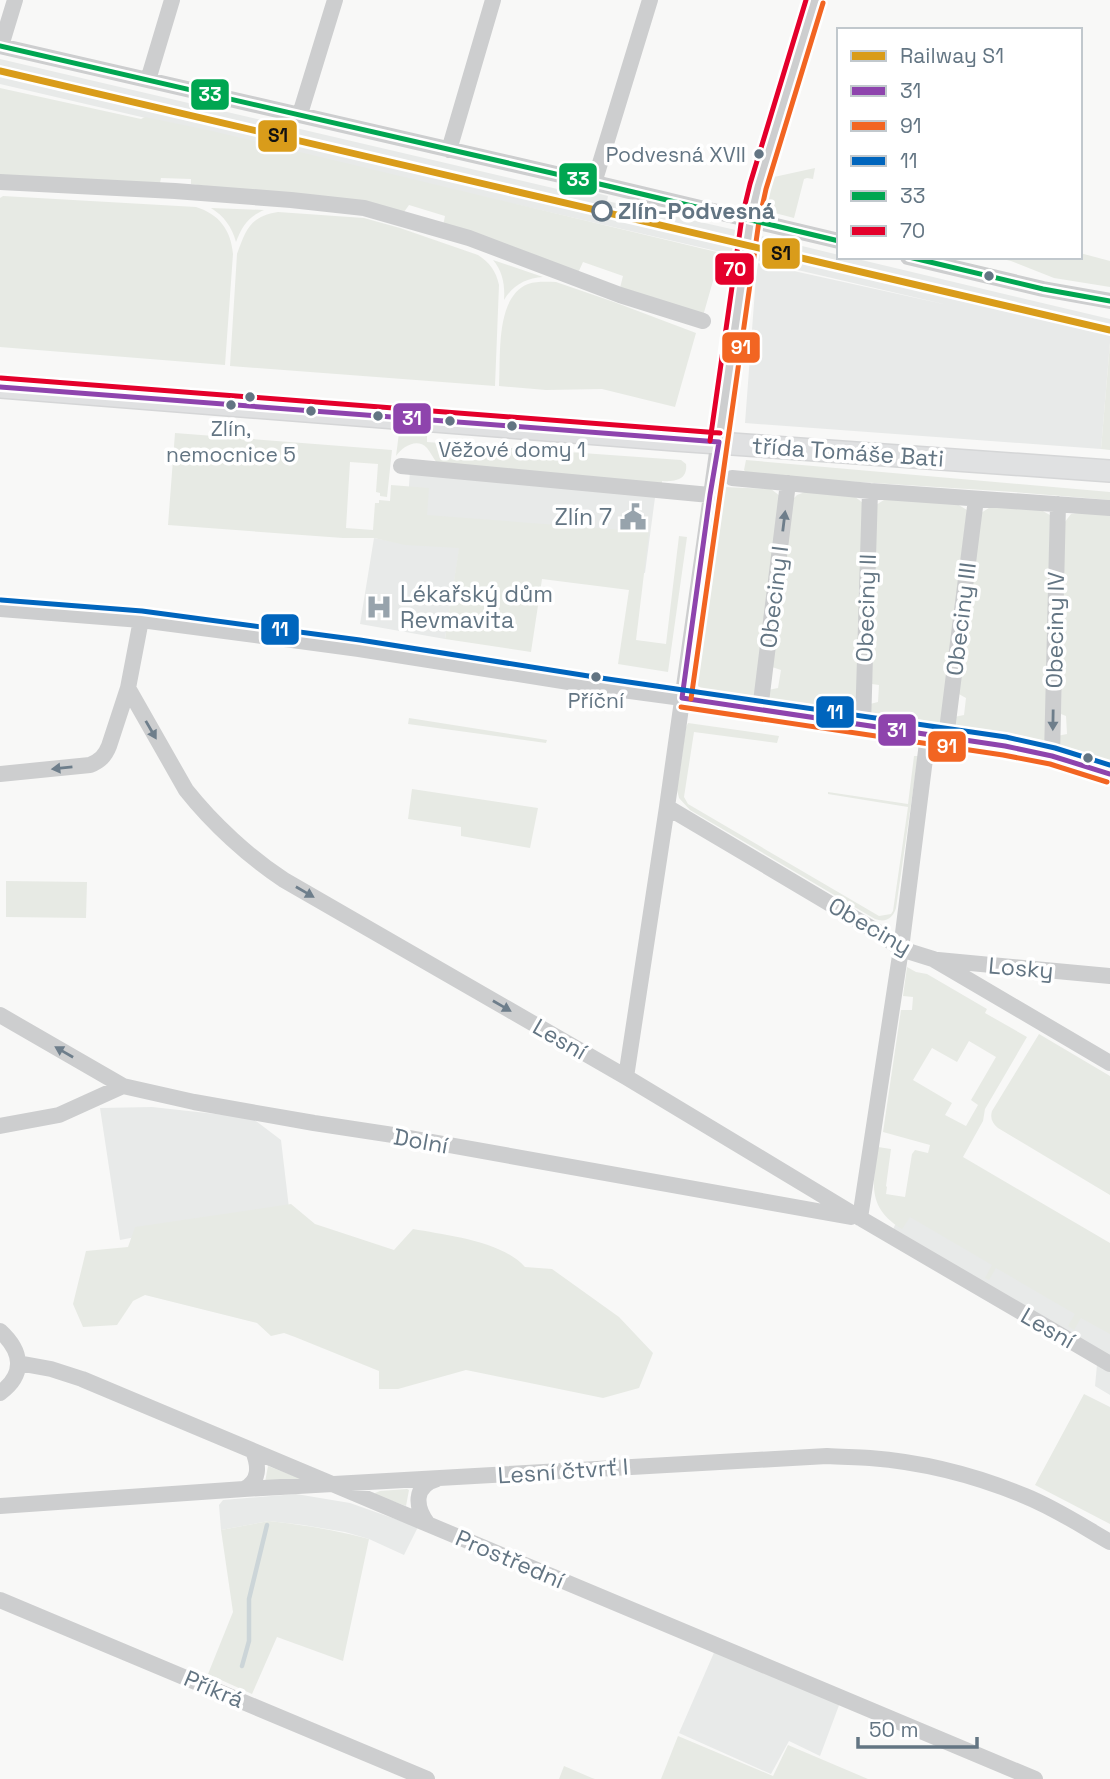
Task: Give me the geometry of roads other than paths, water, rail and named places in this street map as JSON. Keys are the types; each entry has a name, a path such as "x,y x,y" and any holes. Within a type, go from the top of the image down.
{"main road":[{"name":"třída Tomáše Bati","path":"0,387 1110,471"}],"street":[{"path":"15,0 0,46 837,241"},
{"path":"148,80 172,0"},
{"path":"300,114 335,0"},
{"path":"449,150 493,0"},
{"path":"594,183 650,0"},
{"path":"626,1077 750,219 815,0"},
{"path":"0,182 188,192 364,208 469,238 620,295 703,321"},
{"path":"916,259 1043,289 1110,301"},
{"path":"401,466 710,495"},
{"path":"732,478 1110,508"},
{"name":"Obeciny I","path":"760,710 788,484"},
{"name":"Obeciny II","path":"863,725 870,491"},
{"name":"Obeciny III","path":"946,738 976,499"},
{"name":"Obeciny IV","path":"1052,756 1058,505"},
{"path":"0,609 141,620 359,649 1005,746 1052,756 1110,774"},
{"path":"0,774 90,765 103,758 128,688 141,620"},
{"name":"Lesní","path":"128,688 186,790 197,804 260,864 1110,1364"},
{"path":"860,1218 901,949 928,735"},
{"name":"Obeciny","path":"667,807 881,934 901,949 933,959 1110,1063"},
{"name":"Losky","path":"933,959 1110,976"},
{"name":"Dolní","path":"0,1015 123,1086 194,1102 860,1218"},
{"path":"0,1126 59,1115 123,1086"},
{"path":"0,1331 13,1344 18,1357 14,1377 0,1393"},
{"name":"Prostřední","path":"18,1363 51,1369 82,1379 1035,1779"},
{"path":"244,1489 256,1478 257,1466 253,1451"},
{"name":"Lesní čtvrť I","path":"0,1506 244,1489 827,1456 871,1458 930,1467 997,1486 1042,1504 1110,1542"},
{"path":"428,1524 421,1514 419,1497 426,1484 438,1479"},
{"name":"Příkrá","path":"0,1600 427,1779"}],"waterway":[{"path":"242,1666 249,1641 249,1599 267,1525"}],"rail line":[{"name":"S1","path":"0,71 1110,330"}],"place":[{"name":"Podvesná XVII","path":"759,154"},
{"name":"Zlín-Podvesná","path":"602,211"},
{"name":"Zlín, nemocnice 5","path":"231,405"},
{"name":"Věžové domy 1","path":"512,426"},
{"name":"Zlín 7","path":"633,517"},
{"name":"Lékařský dům Revmavita","path":"379,607"},
{"name":"Příční","path":"596,677"}]}
